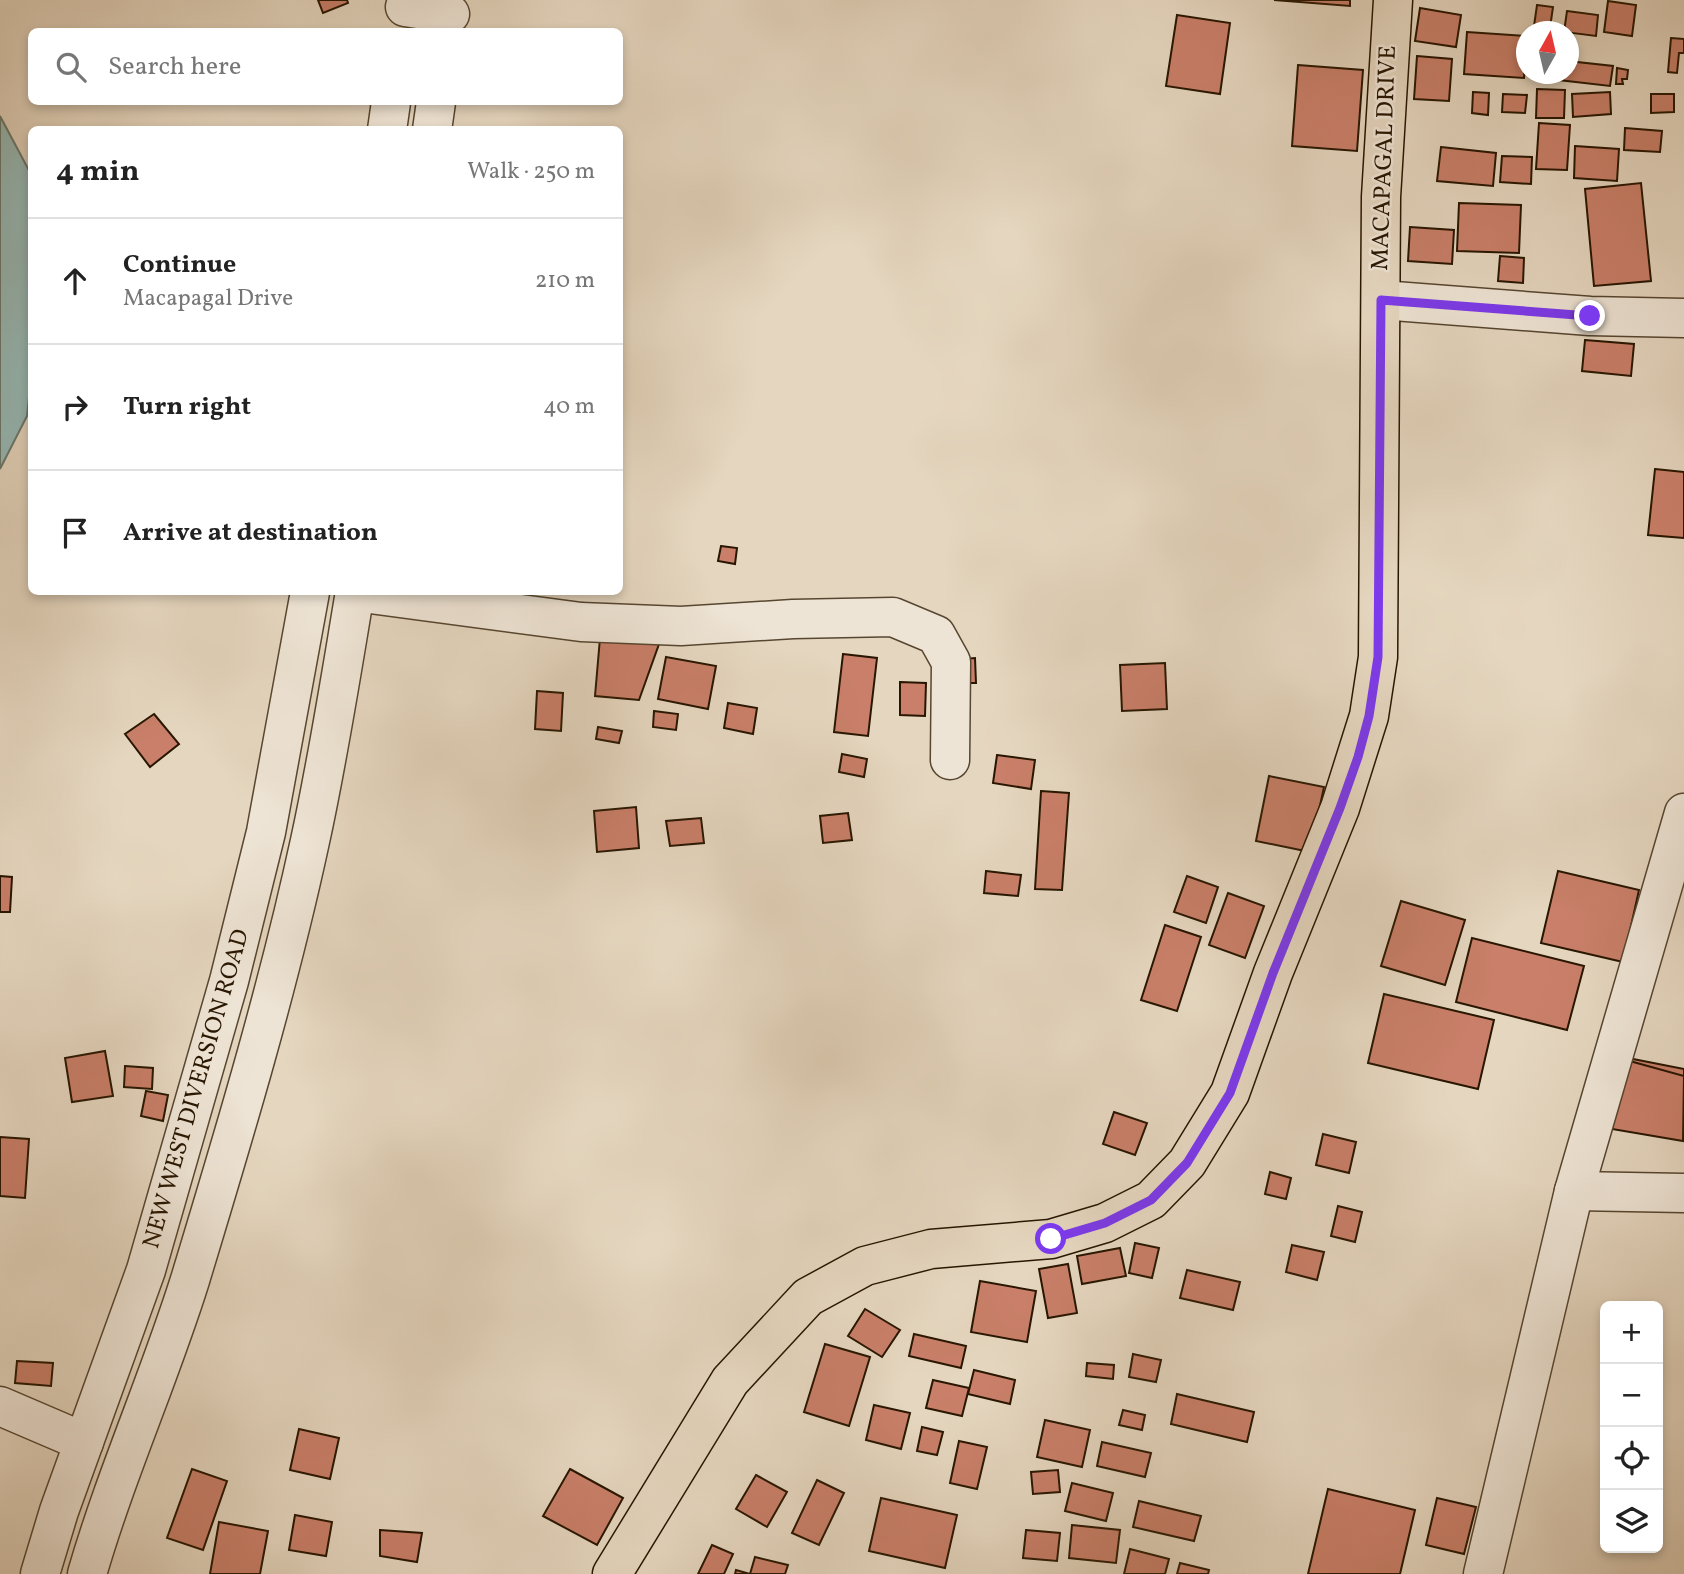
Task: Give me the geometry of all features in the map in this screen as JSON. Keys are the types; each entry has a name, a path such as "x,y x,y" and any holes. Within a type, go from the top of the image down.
{"main road":[{"name":"MACAPAGAL DRIVE","path":"612,1574 730,1381 808,1297 864,1266 930,1249 1051,1239 1105,1223 1151,1200 1187,1163 1230,1093 1273,973 1340,808 1369,716 1378,657 1381,197 1392,0"}],"street":[{"path":"388,126 391,105"},
{"path":"433,126 436,105"},
{"path":"1381,300 1590,316 1684,318"},
{"name":"NEW WEST DIVERSION ROAD","path":"40,1574 59,1511 145,1270 229,981 266,832 309,595"},
{"name":"NEW WEST DIVERSION ROAD","path":"87,1574 102,1524 188,1284 269,1005 310,842 354,595"},
{"path":"378,595 581,622 681,626 793,619 893,617 936,635 951,662 950,760"},
{"path":"1483,1574 1574,1191 1684,813"},
{"path":"1574,1191 1684,1193"},
{"path":"0,1406 84,1442"}],"water":[{"path":"0,116 28,168 28,406 27,416 0,469"}],"building":[{"path":"318,0 347,0 348,3 323,13"},
{"path":"1274,0 1350,0 1350,6"},
{"path":"1608,1 1636,5 1632,36 1604,32"},
{"path":"1537,5 1553,7 1551,21 1535,21"},
{"path":"1420,8 1461,15 1456,47 1415,41"},
{"path":"1567,11 1598,15 1596,36 1579,34 1579,21 1566,21"},
{"path":"1177,15 1230,23 1220,94 1166,86"},
{"path":"1467,32 1516,35 1516,77 1464,74"},
{"path":"1671,38 1684,39 1684,53 1679,53 1677,73 1668,72"},
{"path":"1417,56 1452,59 1449,101 1414,99"},
{"path":"1579,62 1613,66 1610,86 1579,82"},
{"path":"1298,65 1363,70 1357,151 1292,146"},
{"path":"1617,68 1628,70 1627,79 1622,79 1623,84 1616,84"},
{"path":"1537,89 1565,90 1564,118 1536,118"},
{"path":"1473,92 1489,93 1488,115 1472,113"},
{"path":"1610,92 1611,114 1573,117 1572,94"},
{"path":"1503,94 1527,95 1525,113 1502,112"},
{"path":"1651,94 1674,94 1674,112 1651,113"},
{"path":"1539,123 1570,125 1567,170 1536,169"},
{"path":"1625,128 1662,131 1660,152 1624,150"},
{"path":"1575,146 1619,149 1617,181 1574,178"},
{"path":"1441,147 1496,153 1493,186 1437,181"},
{"path":"1502,156 1532,157 1531,184 1500,182"},
{"path":"1641,183 1651,281 1594,286 1585,189"},
{"path":"1459,203 1521,205 1519,253 1457,251"},
{"path":"1410,227 1454,230 1452,264 1408,261"},
{"path":"1500,256 1524,258 1523,283 1498,281"},
{"path":"1585,340 1634,344 1631,376 1582,371"},
{"path":"1655,469 1684,472 1684,538 1648,535"},
{"path":"721,546 737,548 735,564 718,561"},
{"path":"600,638 659,644 639,700 595,696"},
{"path":"843,654 877,658 868,736 834,732"},
{"path":"666,657 716,666 708,709 658,699"},
{"path":"975,658 976,683 965,683 964,659"},
{"path":"1165,663 1167,709 1122,711 1120,665"},
{"path":"900,682 926,683 925,716 900,715"},
{"path":"537,691 563,693 561,731 535,729"},
{"path":"728,703 757,708 753,734 724,728"},
{"path":"654,711 678,714 676,730 653,727"},
{"path":"154,714 179,744 150,767 125,734"},
{"path":"598,727 622,731 619,743 596,739"},
{"path":"842,754 867,759 864,777 839,772"},
{"path":"997,755 1035,760 1031,789 993,783"},
{"path":"1269,776 1324,787 1310,852 1256,841"},
{"path":"1041,791 1069,793 1062,890 1035,889"},
{"path":"636,807 639,848 597,852 594,811"},
{"path":"848,813 852,840 823,843 820,816"},
{"path":"701,818 704,843 670,846 666,821"},
{"path":"986,871 1021,875 1018,896 984,893"},
{"path":"1558,871 1639,890 1623,962 1541,943"},
{"path":"0,876 12,877 10,912 0,912"},
{"path":"1187,876 1218,887 1206,923 1174,912"},
{"path":"1228,893 1264,906 1245,958 1209,945"},
{"path":"1401,901 1465,920 1445,985 1381,966"},
{"path":"1165,925 1201,937 1177,1011 1141,1000"},
{"path":"1472,938 1584,966 1567,1030 1456,1002"},
{"path":"1384,994 1494,1020 1478,1089 1368,1063"},
{"path":"105,1051 113,1096 72,1102 65,1058"},
{"path":"1628,1058 1684,1069 1684,1137 1615,1124"},
{"path":"1626,1060 1684,1076 1683,1141 1612,1129"},
{"path":"125,1066 153,1068 152,1089 124,1087"},
{"path":"146,1091 168,1095 163,1121 141,1116"},
{"path":"1114,1112 1147,1123 1135,1155 1103,1144"},
{"path":"1323,1134 1356,1142 1349,1173 1316,1165"},
{"path":"0,1137 29,1139 25,1198 0,1196"},
{"path":"1270,1172 1291,1178 1286,1199 1265,1194"},
{"path":"1338,1206 1362,1212 1355,1242 1331,1236"},
{"path":"1135,1243 1159,1248 1152,1278 1129,1273"},
{"path":"1292,1245 1324,1252 1317,1280 1286,1272"},
{"path":"1120,1248 1126,1276 1082,1284 1077,1256"},
{"path":"1068,1264 1077,1313 1048,1318 1039,1269"},
{"path":"1187,1270 1240,1282 1233,1310 1180,1298"},
{"path":"980,1281 1036,1291 1027,1342 971,1332"},
{"path":"865,1309 900,1330 882,1357 848,1336"},
{"path":"914,1334 966,1346 961,1368 909,1356"},
{"path":"825,1344 870,1357 849,1426 804,1412"},
{"path":"1133,1354 1161,1360 1156,1382 1129,1377"},
{"path":"17,1361 53,1363 51,1386 15,1383"},
{"path":"1087,1363 1114,1365 1113,1379 1086,1376"},
{"path":"974,1370 1015,1380 1010,1404 968,1394"},
{"path":"933,1380 969,1388 962,1416 926,1408"},
{"path":"1177,1394 1254,1412 1247,1442 1171,1424"},
{"path":"874,1405 910,1413 901,1449 866,1440"},
{"path":"1123,1410 1145,1415 1142,1430 1119,1425"},
{"path":"1045,1420 1090,1430 1082,1467 1037,1457"},
{"path":"922,1427 943,1432 937,1455 917,1451"},
{"path":"299,1429 339,1438 330,1479 290,1470"},
{"path":"959,1441 987,1447 977,1489 950,1483"},
{"path":"1102,1442 1151,1453 1145,1477 1097,1466"},
{"path":"192,1469 227,1481 203,1550 167,1538"},
{"path":"570,1469 623,1498 597,1545 543,1516"},
{"path":"1058,1470 1060,1492 1033,1494 1031,1472"},
{"path":"756,1475 787,1492 767,1527 736,1509"},
{"path":"817,1480 844,1493 819,1545 792,1533"},
{"path":"1072,1483 1113,1493 1106,1521 1065,1511"},
{"path":"1328,1489 1415,1510 1400,1574 1308,1574"},
{"path":"881,1498 957,1515 945,1568 869,1551"},
{"path":"1437,1498 1476,1507 1464,1554 1426,1545"},
{"path":"1139,1501 1201,1516 1194,1541 1133,1527"},
{"path":"295,1515 332,1522 326,1556 289,1550"},
{"path":"219,1522 268,1531 260,1574 210,1574"},
{"path":"1072,1525 1120,1530 1116,1563 1069,1558"},
{"path":"380,1530 422,1533 417,1562 380,1556"},
{"path":"1026,1530 1060,1533 1057,1561 1023,1558"},
{"path":"712,1545 733,1554 724,1574 698,1574"},
{"path":"1130,1549 1169,1559 1165,1574 1124,1574"},
{"path":"755,1557 788,1565 785,1574 750,1574"},
{"path":"1180,1563 1209,1570 1208,1574 1177,1574"}],"route":[{"path":"1051,1239 1105,1223 1151,1200 1187,1163 1230,1093 1273,973 1358,757 1369,716 1378,657 1381,300 1590,316"}]}
